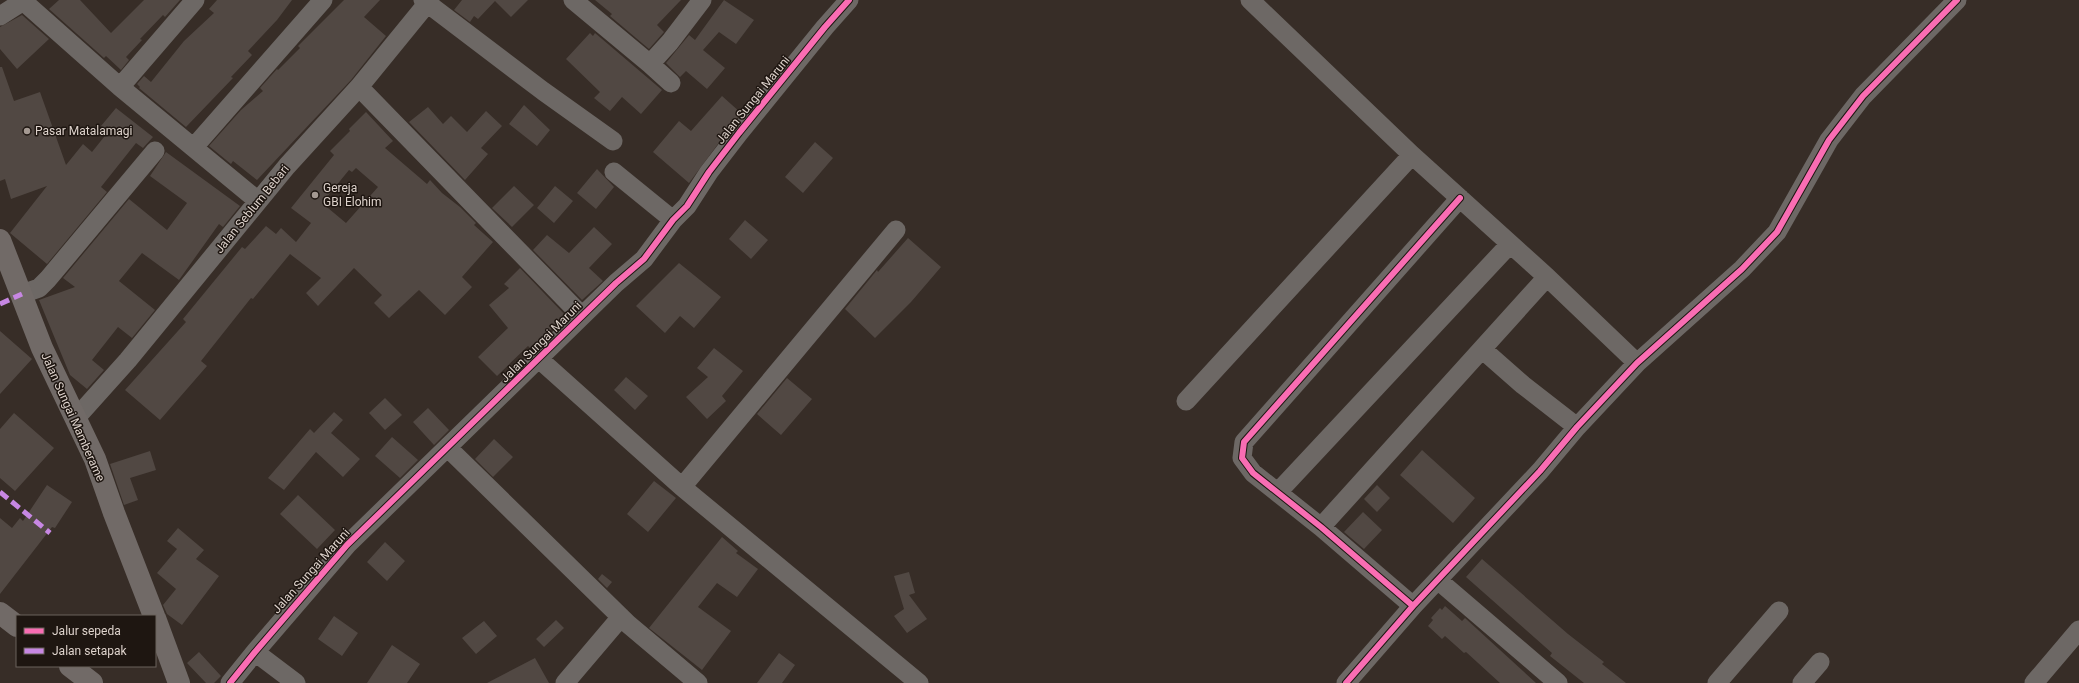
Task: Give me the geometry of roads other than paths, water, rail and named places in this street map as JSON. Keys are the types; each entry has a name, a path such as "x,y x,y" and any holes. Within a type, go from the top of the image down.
{"street":[{"path":"120,87 196,0"},
{"path":"194,147 323,0"},
{"path":"573,0 671,83"},
{"path":"650,64 670,42 702,0"},
{"name":"Jalan Sungai Maruni","path":"230,683 347,545 540,359 616,283 644,259 672,220 687,206 709,172 739,133 825,26 849,0"},
{"path":"1250,0 1412,154 1547,277 1637,363"},
{"path":"1346,683 1413,606 1439,581 1540,471 1577,427 1637,363 1742,269 1777,232 1829,140 1848,115 1863,96 1957,0"},
{"path":"0,16 24,1 120,87 258,201"},
{"path":"427,1 543,91 613,141"},
{"name":"Jalan Seblum Bebari","path":"76,418 128,360 287,166 359,87 427,1"},
{"path":"359,87 582,316"},
{"path":"22,294 39,288 48,279 155,151"},
{"path":"1186,401 1412,154"},
{"path":"614,172 672,220"},
{"path":"1413,606 1321,527 1253,473 1242,458 1244,442 1460,198"},
{"path":"682,487 896,230"},
{"name":"Jalan Sungai Mamberame","path":"0,240 42,348 95,460 154,615"},
{"path":"1278,492 1510,244"},
{"path":"1321,527 1547,277"},
{"path":"1482,349 1523,385 1577,427"},
{"path":"540,359 682,487 919,683"},
{"path":"448,448 621,617 698,683"},
{"path":"1439,581 1558,683"},
{"path":"1717,683 1779,611"},
{"path":"0,613 16,625"},
{"path":"565,683 621,617"},
{"name":"Jalan Sungai Mamberame","path":"156,620 179,683"},
{"path":"2034,683 2079,630"},
{"path":"255,652 296,683"},
{"path":"1802,683 1820,662"},
{"path":"71,667 92,683"}],"place":[{"name":"Pasar Matalamagi","path":"27,131"},
{"name":"Gereja GBI Elohim","path":"315,195"}]}
